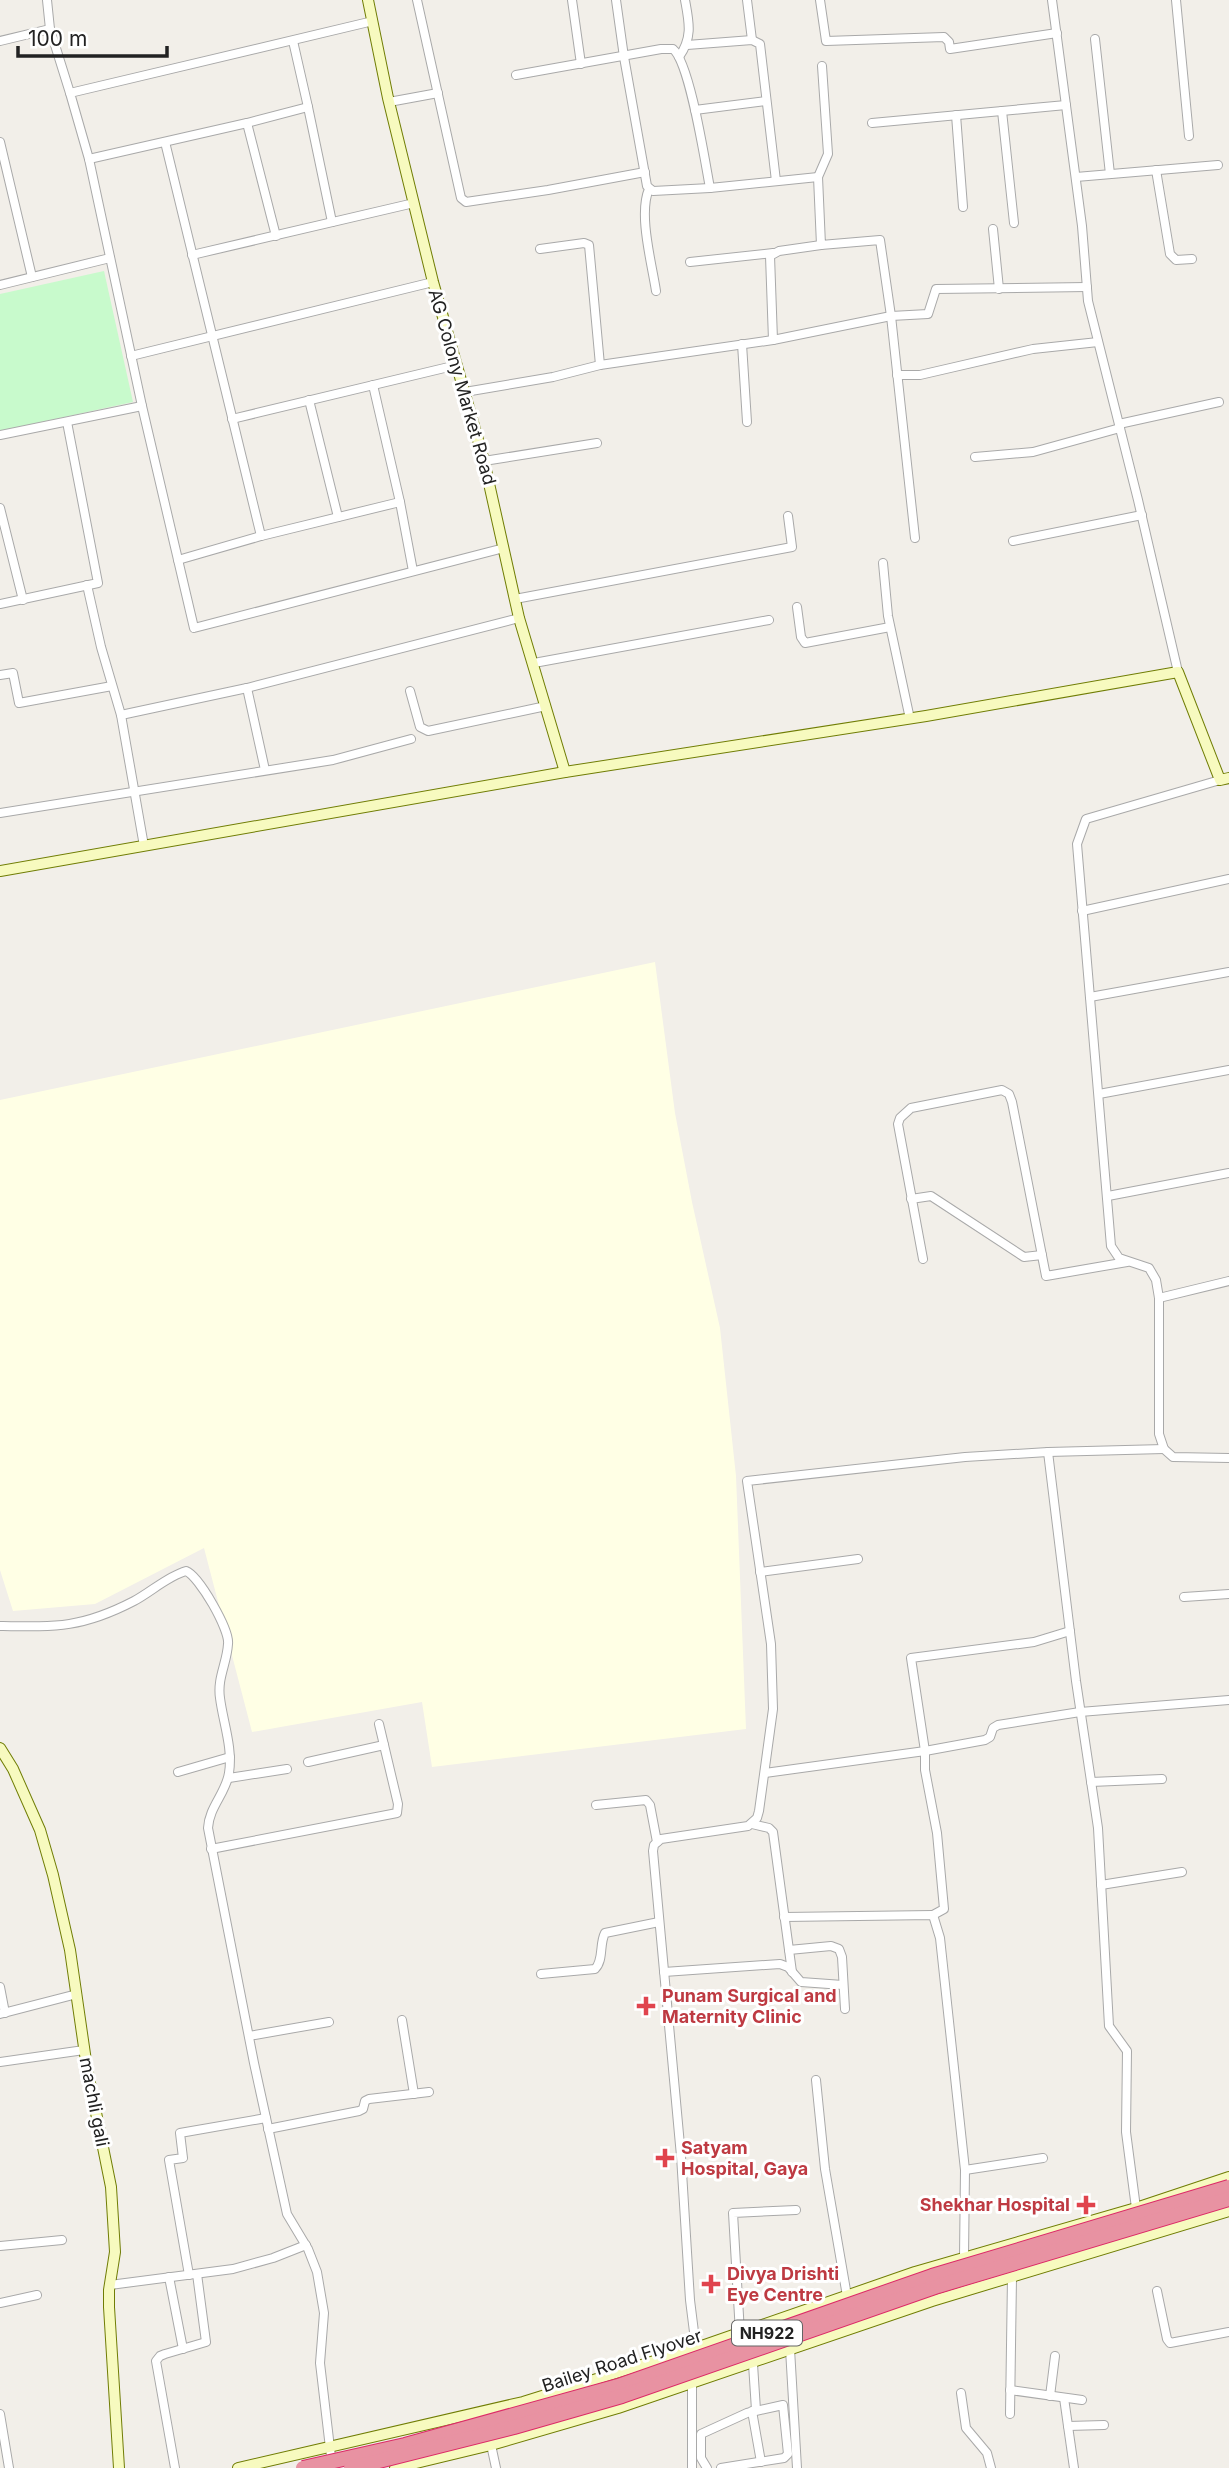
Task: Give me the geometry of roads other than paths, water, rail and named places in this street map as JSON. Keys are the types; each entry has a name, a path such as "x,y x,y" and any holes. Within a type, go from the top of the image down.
{"highway":[{"name":"Bailey Road Flyover","path":"303,2468 405,2445 618,2386 932,2276 1229,2187"},
{"name":"Bailey Road Flyover","path":"351,2468 514,2427 622,2396 938,2286 1229,2199"}],"street":[{"path":"46,0 50,29 89,159 142,406 194,628 504,548"},
{"name":"AG Colony Market Road","path":"368,0 389,102 433,282 484,461 519,618 565,772"},
{"path":"417,0 461,198 466,202 645,172"},
{"path":"572,0 581,64"},
{"path":"616,0 649,189 645,212 656,291"},
{"path":"679,57 687,45 690,29 685,0"},
{"path":"747,0 752,40"},
{"path":"820,0 825,41 944,37 949,42 950,49 1057,33"},
{"path":"1052,0 1076,177 1087,287 1098,342 1178,672 1225,779 1086,820 1077,844 1108,1196 1108,1228 1111,1246 1119,1258 1149,1268 1153,1272 1159,1298 1159,1434 1164,1449 1173,1457 1229,1458"},
{"path":"1176,0 1189,135"},
{"path":"70,93 373,20"},
{"path":"0,41 50,29"},
{"path":"1094,39 1110,174"},
{"path":"687,45 752,40 761,46 776,181"},
{"path":"293,41 332,222"},
{"path":"516,75 669,48 677,52 695,110 710,188"},
{"path":"821,245 818,177 828,154 822,66"},
{"path":"389,102 438,93"},
{"path":"695,110 766,101"},
{"path":"872,123 1066,105"},
{"path":"89,159 247,124 308,107"},
{"path":"1002,111 1014,223"},
{"path":"956,115 963,207"},
{"path":"247,124 276,236"},
{"path":"0,142 32,277"},
{"path":"164,142 261,536"},
{"path":"1076,177 1217,165"},
{"path":"1156,170 1170,254 1173,259 1192,259"},
{"path":"649,189 659,191 710,188 818,177"},
{"path":"192,256 414,203"},
{"path":"993,229 999,289"},
{"path":"690,262 880,240 915,538"},
{"path":"540,249 584,243 589,245 600,365"},
{"path":"773,253 768,265 773,340"},
{"path":"0,285 110,258"},
{"path":"131,356 433,282"},
{"path":"465,392 553,377 600,365 773,340 891,316 928,314 936,289 1087,287"},
{"path":"897,375 920,375 1032,349 1098,342"},
{"path":"743,344 747,422"},
{"path":"232,419 457,365"},
{"path":"373,386 413,571"},
{"path":"309,400 338,517"},
{"path":"975,457 1033,452 1120,426 1219,402"},
{"path":"0,435 142,406"},
{"path":"0,604 98,583 67,422"},
{"path":"484,461 597,443"},
{"path":"178,560 261,536 400,502"},
{"path":"0,508 1,522 23,600"},
{"path":"1013,541 1142,515"},
{"path":"515,599 792,547 788,516"},
{"path":"883,563 886,606 910,719"},
{"path":"87,585 121,715 144,846"},
{"path":"797,607 801,637 805,643 890,627"},
{"path":"121,715 247,688 519,618"},
{"path":"534,663 769,620"},
{"path":"0,871 565,772 910,719 1178,672"},
{"path":"0,675 13,673 19,703 112,686"},
{"path":"247,688 265,770"},
{"path":"410,691 420,727 428,731 546,706"},
{"path":"0,813 333,760 411,739"},
{"path":"1082,911 1229,879"},
{"path":"1090,997 1229,972"},
{"path":"1099,1094 1229,1070"},
{"path":"923,1259 898,1124 905,1112 923,1106 1006,1091 1012,1101 1046,1276 1127,1262"},
{"path":"1108,1196 1229,1172"},
{"path":"911,1199 931,1196 1024,1256 1042,1255"},
{"path":"1159,1298 1229,1281"},
{"path":"752,1824 759,1811 774,1709 771,1644 747,1481 965,1457 1164,1449"},
{"path":"1048,1452 1080,1712 1098,1828 1109,2026 1127,2051 1126,2132 1136,2208"},
{"path":"760,1572 858,1559"},
{"path":"0,1626 68,1626 88,1621 137,1599 182,1572 190,1572 203,1590 228,1638 219,1695 230,1757 229,1778 208,1819 211,1849 287,2214 306,2245 317,2272 322,2298 320,2363 333,2468"},
{"path":"1184,1597 1229,1594"},
{"path":"784,1917 933,1915 942,1912 944,1907 940,1851 925,1770 925,1751 911,1658 1034,1642 1070,1631"},
{"path":"765,1773 925,1751 988,1739 993,1728 998,1725 1080,1712 1229,1699"},
{"path":"211,1849 397,1812 398,1804 379,1724"},
{"path":"309,1762 384,1745"},
{"name":"machli gali","path":"0,1748 13,1769 40,1830 53,1875 112,2196 115,2252 109,2307 119,2468"},
{"path":"177,1772 230,1757"},
{"path":"229,1778 287,1769"},
{"path":"1091,1782 1162,1779"},
{"path":"596,1805 646,1800 650,1805 657,1842 653,1851 696,2348"},
{"path":"657,1842 752,1824 769,1828 773,1832 792,1972"},
{"path":"1101,1885 1182,1872"},
{"path":"933,1915 940,1938 965,2170 964,2257"},
{"path":"541,1974 595,1969 599,1966 602,1937 605,1933 659,1922"},
{"path":"789,1950 831,1946 839,1948 842,1956 845,2009"},
{"path":"664,1972 775,1964 785,1965 798,1980 806,1983 843,1985"},
{"path":"0,1987 3,2013 77,1994"},
{"path":"402,2020 414,2094"},
{"path":"249,2036 329,2022"},
{"path":"0,2062 84,2050"},
{"path":"816,2080 825,2169 847,2295"},
{"path":"268,2129 359,2111 369,2099 429,2092"},
{"path":"175,2468 156,2363 160,2356 201,2345 207,2339 169,2160 183,2158 180,2133 266,2118"},
{"path":"965,2170 1043,2158"},
{"path":"238,2468 523,2402 696,2348 964,2257 1136,2208 1229,2178"},
{"path":"1179,2194 1188,2224"},
{"path":"740,2333 733,2213 796,2210"},
{"path":"395,2468 491,2445 644,2400 932,2301 1229,2211"},
{"path":"1111,2215 1120,2244"},
{"path":"0,2246 62,2240"},
{"path":"110,2285 245,2267 306,2245"},
{"path":"169,2277 183,2349"},
{"path":"1010,2414 1012,2277"},
{"path":"1157,2291 1170,2343 1229,2332"},
{"path":"0,2303 37,2295"},
{"path":"773,2321 785,2351 797,2468"},
{"path":"1050,2396 1055,2356"},
{"path":"753,2364 754,2411 761,2462"},
{"path":"634,2368 644,2400"},
{"path":"692,2384 692,2468"},
{"path":"1010,2390 1082,2400"},
{"path":"961,2393 966,2428 987,2454 991,2468"},
{"path":"1064,2398 1074,2468"},
{"path":"707,2468 701,2458 701,2434 754,2411 783,2405 788,2454 784,2458 721,2468"},
{"path":"481,2412 496,2468"},
{"path":"0,2414 9,2468"},
{"path":"1068,2426 1104,2425"}],"place":[{"name":"Punam Surgical and Maternity Clinic","path":"646,2006"},
{"name":"Satyam Hospital, Gaya","path":"665,2158"},
{"name":"Shekhar Hospital","path":"1086,2205"},
{"name":"Divya Drishti Eye Centre","path":"711,2284"}]}
